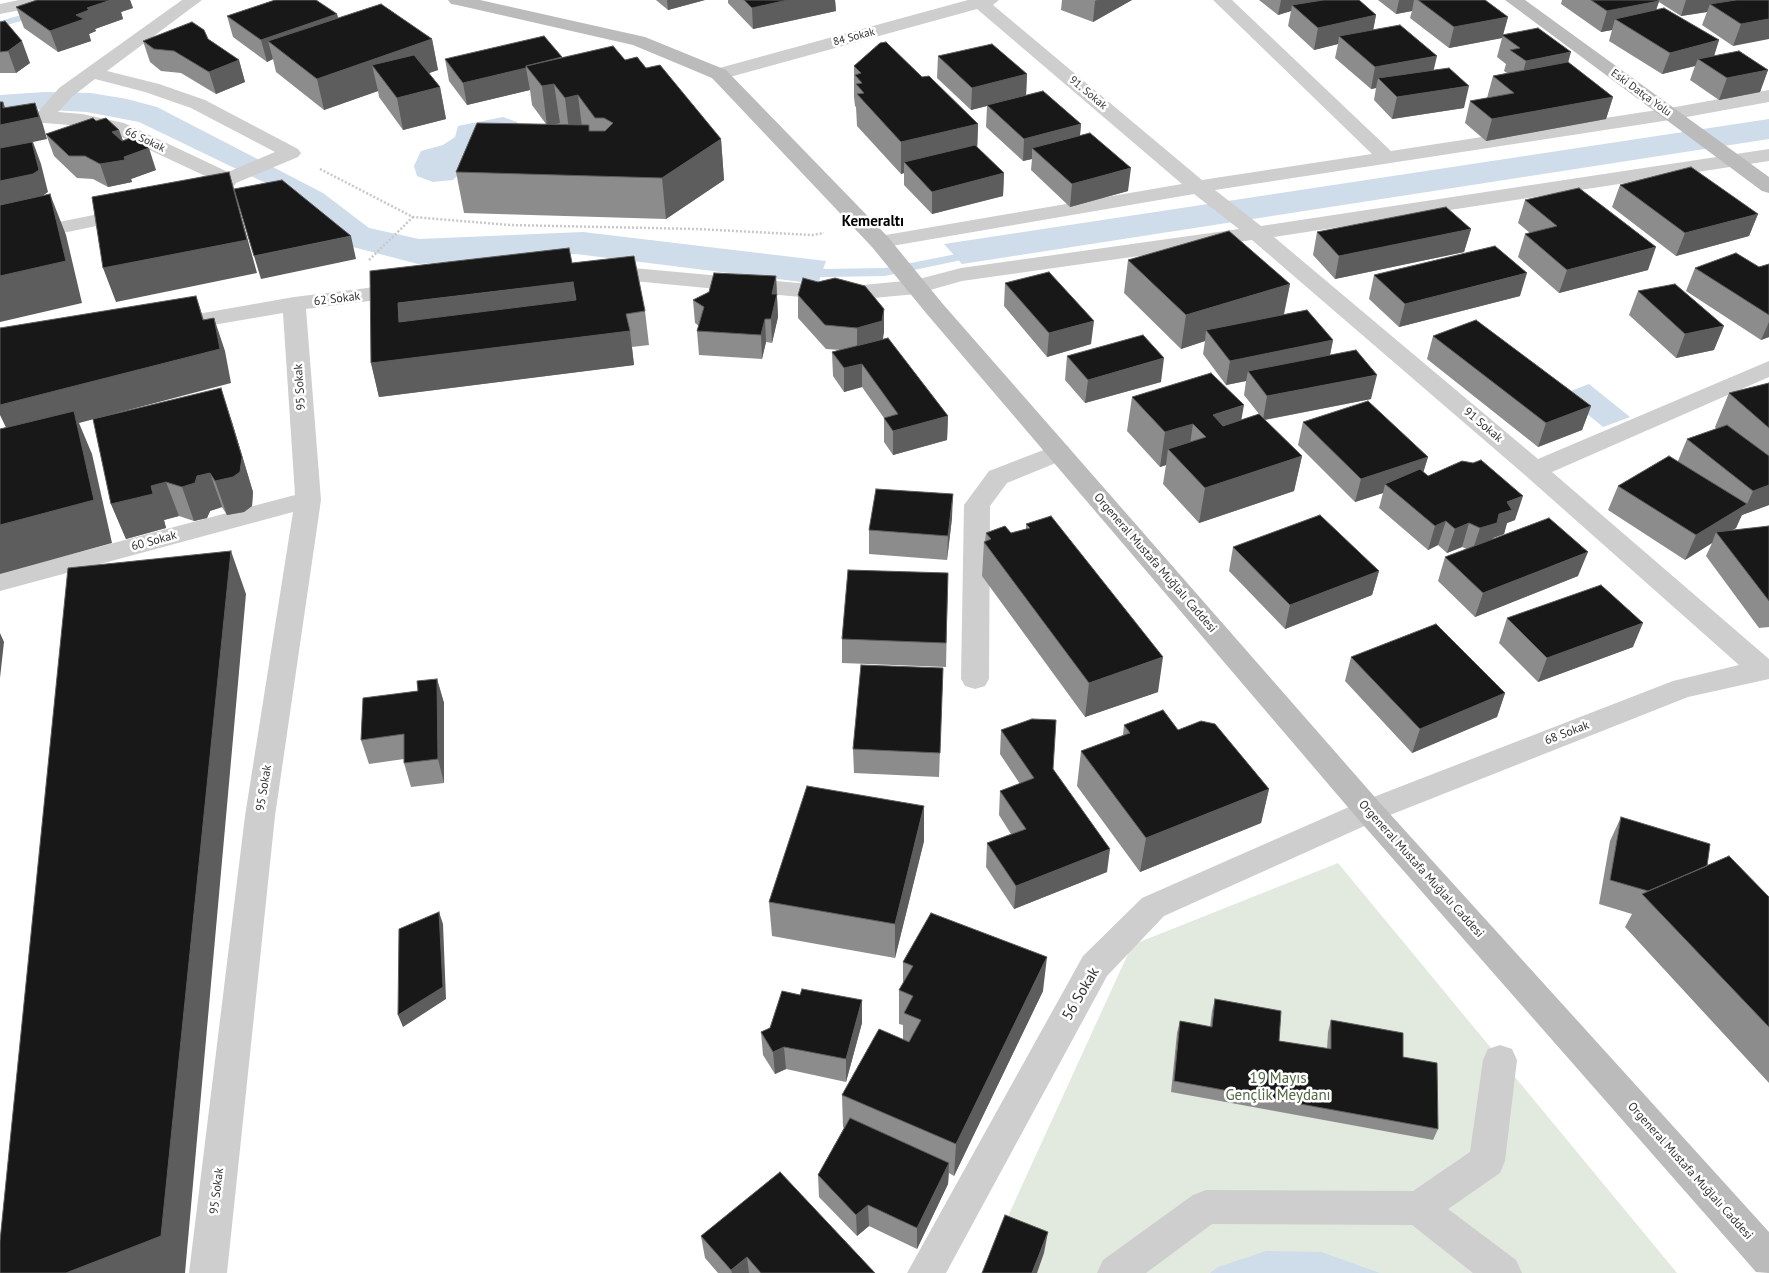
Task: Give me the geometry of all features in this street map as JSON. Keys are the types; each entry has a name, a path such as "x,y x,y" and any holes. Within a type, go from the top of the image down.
{"street":[{"path":"0,9 45,0"},
{"path":"47,114 66,92 193,0"},
{"name":"Orgeneral Mustafa Muğlalı Caddesi","path":"457,0 640,41 719,74 886,249 1058,452 1369,811 1769,1259"},
{"path":"1222,0 1387,158"},
{"name":"Eski Datça Yolu","path":"1514,0 1769,187"},
{"name":"84 Sokak","path":"719,74 983,1"},
{"name":"91. Sokak","path":"983,1 1205,192"},
{"path":"92,73 152,88 198,104 291,153"},
{"path":"886,249 1387,158 1678,120 1769,96"},
{"name":"66 Sokak","path":"0,118 47,114 117,128 234,176"},
{"path":"199,199 223,189 234,176 291,153"},
{"path":"577,271 842,294 914,284 1251,228 1728,157 1769,155"},
{"name":"91 Sokak","path":"1205,192 1251,228 1766,669"},
{"path":"0,240 152,209"},
{"name":"62 Sokak","path":"144,330 294,304 424,288"},
{"name":"95 Sokak","path":"208,1273 260,816 308,500 294,304"},
{"path":"1535,470 1769,368"},
{"path":"975,678 977,505 998,477 1058,452"},
{"name":"60 Sokak","path":"0,582 308,500"},
{"name":"68 Sokak","path":"1369,811 1683,688 1766,669"},
{"name":"56 Sokak","path":"926,1273 1095,966 1153,906 1369,811"},
{"path":"1116,1273 1206,1206 1418,1208 1487,1161 1500,1060"},
{"path":"1418,1208 1502,1273"}],"path":[{"path":"291,153 413,218 510,225 812,235 865,227"},
{"path":"372,257 413,218"}],"green space":[{"name":"19 Mayıs Gençlik Meydanı","path":"1338,863 1677,1273 982,1273 1132,945"}],"water":[{"path":"45,92 91,93 127,99 157,107 323,193 369,228 419,239 583,232 826,261 818,284 576,254 418,264 349,246 309,204 139,122 87,112 32,109 0,112 0,95"},
{"path":"503,117 517,122 520,134 463,170 453,180 433,182 417,176 414,166 421,151 443,145 455,137 458,126"},
{"path":"1769,119 1769,139 962,264 944,244"},
{"path":"1589,384 1630,417 1603,427 1563,394"},
{"path":"1266,1251 1321,1252 1380,1273 1210,1273 1218,1267"}],"building":[{"path":"37,0 111,0 87,8 89,10 76,15 84,19 50,31 16,7"},
{"path":"275,0 316,0 337,14 261,40 227,16"},
{"path":"744,0 788,0 752,8"},
{"path":"1323,0 1359,0 1376,15 1318,28 1292,5"},
{"path":"1418,0 1485,0 1508,17 1454,27"},
{"path":"1591,0 1657,0 1659,1 1607,11"},
{"path":"1736,0 1769,0 1769,19 1741,24 1710,4"},
{"path":"381,4 432,39 317,79 268,41"},
{"path":"1664,8 1719,40 1670,53 1615,19"},
{"path":"5,21 22,41 8,51 0,52 0,22"},
{"path":"192,22 204,30 208,39 239,60 209,72 174,51 154,49 143,41"},
{"path":"1400,25 1437,56 1375,67 1339,36"},
{"path":"1538,28 1571,52 1526,61 1510,50 1520,48 1502,35"},
{"path":"544,36 562,57 463,83 445,59"},
{"path":"886,42 922,77 929,76 978,124 901,142 857,94 864,93 856,84 862,83 855,75 861,73 854,66 880,43"},
{"path":"992,44 1027,74 972,88 938,56"},
{"path":"613,46 625,60 637,57 646,68 660,65 721,139 662,178 456,172 477,123 589,125 589,131 605,131 613,123 604,118 595,118 578,95 565,98 554,84 542,86 526,66"},
{"path":"1739,51 1768,70 1727,78 1698,59"},
{"path":"414,55 440,87 397,98 372,65"},
{"path":"1568,62 1613,97 1492,119 1470,101 1514,93 1493,76"},
{"path":"1449,68 1469,86 1397,97 1378,78"},
{"path":"1043,91 1081,124 1024,139 987,105"},
{"path":"0,102 3,102 3,108 35,103 39,117 0,125"},
{"path":"93,118 96,121 106,118 119,130 112,132 122,141 136,136 149,148 124,157 125,160 100,164 85,156 69,156 46,134"},
{"path":"1090,133 1131,168 1072,184 1032,148"},
{"path":"32,142 39,170 33,174 0,181 0,148"},
{"path":"975,145 1004,173 932,192 904,162"},
{"path":"1691,167 1758,214 1685,233 1620,185"},
{"path":"229,172 247,240 103,268 92,197"},
{"path":"282,180 351,236 254,256 234,189"},
{"path":"1579,188 1656,247 1567,270 1525,234 1557,226 1525,200"},
{"path":"50,194 66,261 0,276 0,205"},
{"path":"1446,207 1471,229 1339,256 1317,232"},
{"path":"1229,231 1290,284 1186,315 1128,260"},
{"path":"1495,246 1527,273 1405,304 1374,275"},
{"path":"569,248 572,263 634,256 645,311 626,314 630,331 371,363 370,271","holes":["573,282 576,300 399,322 398,303"]},
{"path":"1736,253 1759,267 1769,264 1769,315 1695,268"},
{"path":"1049,272 1094,321 1049,333 1005,283"},
{"path":"714,273 776,276 772,294 777,294 771,319 765,319 761,335 697,331 704,307 693,300 709,292"},
{"path":"803,278 818,282 835,278 865,286 884,309 882,321 857,328 825,325 798,295"},
{"path":"1675,284 1724,326 1685,334 1638,291"},
{"path":"196,296 203,320 214,318 220,349 0,405 0,328"},
{"path":"1307,310 1333,340 1230,361 1206,330"},
{"path":"1476,320 1591,406 1546,423 1433,336"},
{"path":"1143,335 1164,358 1088,380 1067,356"},
{"path":"888,338 948,416 893,431 884,418 898,414 862,364 844,368 832,352"},
{"path":"1356,350 1377,375 1267,396 1248,371"},
{"path":"1211,373 1244,405 1213,415 1223,426 1259,414 1302,456 1205,488 1168,449 1206,437 1193,424 1165,432 1132,397"},
{"path":"1769,383 1769,428 1729,393"},
{"path":"221,388 242,457 240,472 233,477 215,481 210,473 197,476 195,483 182,487 166,482 151,486 153,494 111,504 93,419"},
{"path":"1368,401 1428,457 1361,479 1303,422"},
{"path":"74,411 94,500 0,525 0,429"},
{"path":"1727,425 1769,456 1769,485 1753,491 1687,439"},
{"path":"1669,456 1747,504 1696,535 1618,486"},
{"path":"1481,460 1523,496 1507,502 1512,510 1499,514 1497,523 1480,528 1469,523 1455,529 1446,521 1435,526 1385,484 1420,469 1428,476 1462,461 1473,463"},
{"path":"876,489 953,494 948,536 869,530"},
{"path":"1320,515 1379,571 1290,605 1233,547"},
{"path":"1051,516 1163,657 1089,683 984,542 991,539 986,533 1005,526 1011,533 1030,528 1026,524"},
{"path":"1549,518 1588,552 1483,593 1445,557"},
{"path":"1769,526 1769,601 1716,532"},
{"path":"231,551 161,1236 66,1273 0,1273 0,1241 68,568"},
{"path":"848,570 948,573 946,643 842,639"},
{"path":"1601,585 1643,623 1547,658 1507,618"},
{"path":"1436,624 1505,693 1420,729 1351,657"},
{"path":"861,665 943,668 940,753 853,749"},
{"path":"437,679 438,759 404,763 404,734 361,740 363,698 418,691 417,681"},
{"path":"1163,710 1178,730 1201,721 1215,724 1269,789 1146,838 1081,751 1130,733 1124,725"},
{"path":"1032,719 1056,720 1053,769 1110,849 1016,886 987,843 1026,829 1000,791 1034,778 1001,730"},
{"path":"807,786 924,806 895,924 769,902"},
{"path":"1621,817 1710,844 1707,866 1648,891 1610,880"},
{"path":"1729,856 1769,897 1769,1027 1642,894"},
{"path":"439,912 443,987 398,1015 399,929"},
{"path":"931,913 1047,957 956,1144 842,1095 879,1029 909,1042 921,1020 904,1013 913,996 899,990 913,966 903,962"},
{"path":"802,989 862,1000 846,1059 784,1047 773,1052 761,1032 770,1028 782,991 800,995"},
{"path":"1215,999 1281,1011 1279,1041 1331,1049 1331,1020 1403,1033 1403,1057 1437,1063 1438,1129 1174,1081 1180,1021 1212,1027"},
{"path":"850,1118 949,1163 917,1228 868,1205 856,1215 818,1175"},
{"path":"780,1172 875,1273 761,1273 747,1257 731,1270 701,1236"},
{"path":"1005,1215 1048,1232 1032,1273 982,1273"}],"waterway":[{"path":"0,24 39,13"},
{"path":"802,271 822,273 885,272 977,254"}],"district":[{"name":"Kemeraltı","path":"873,222"}]}
